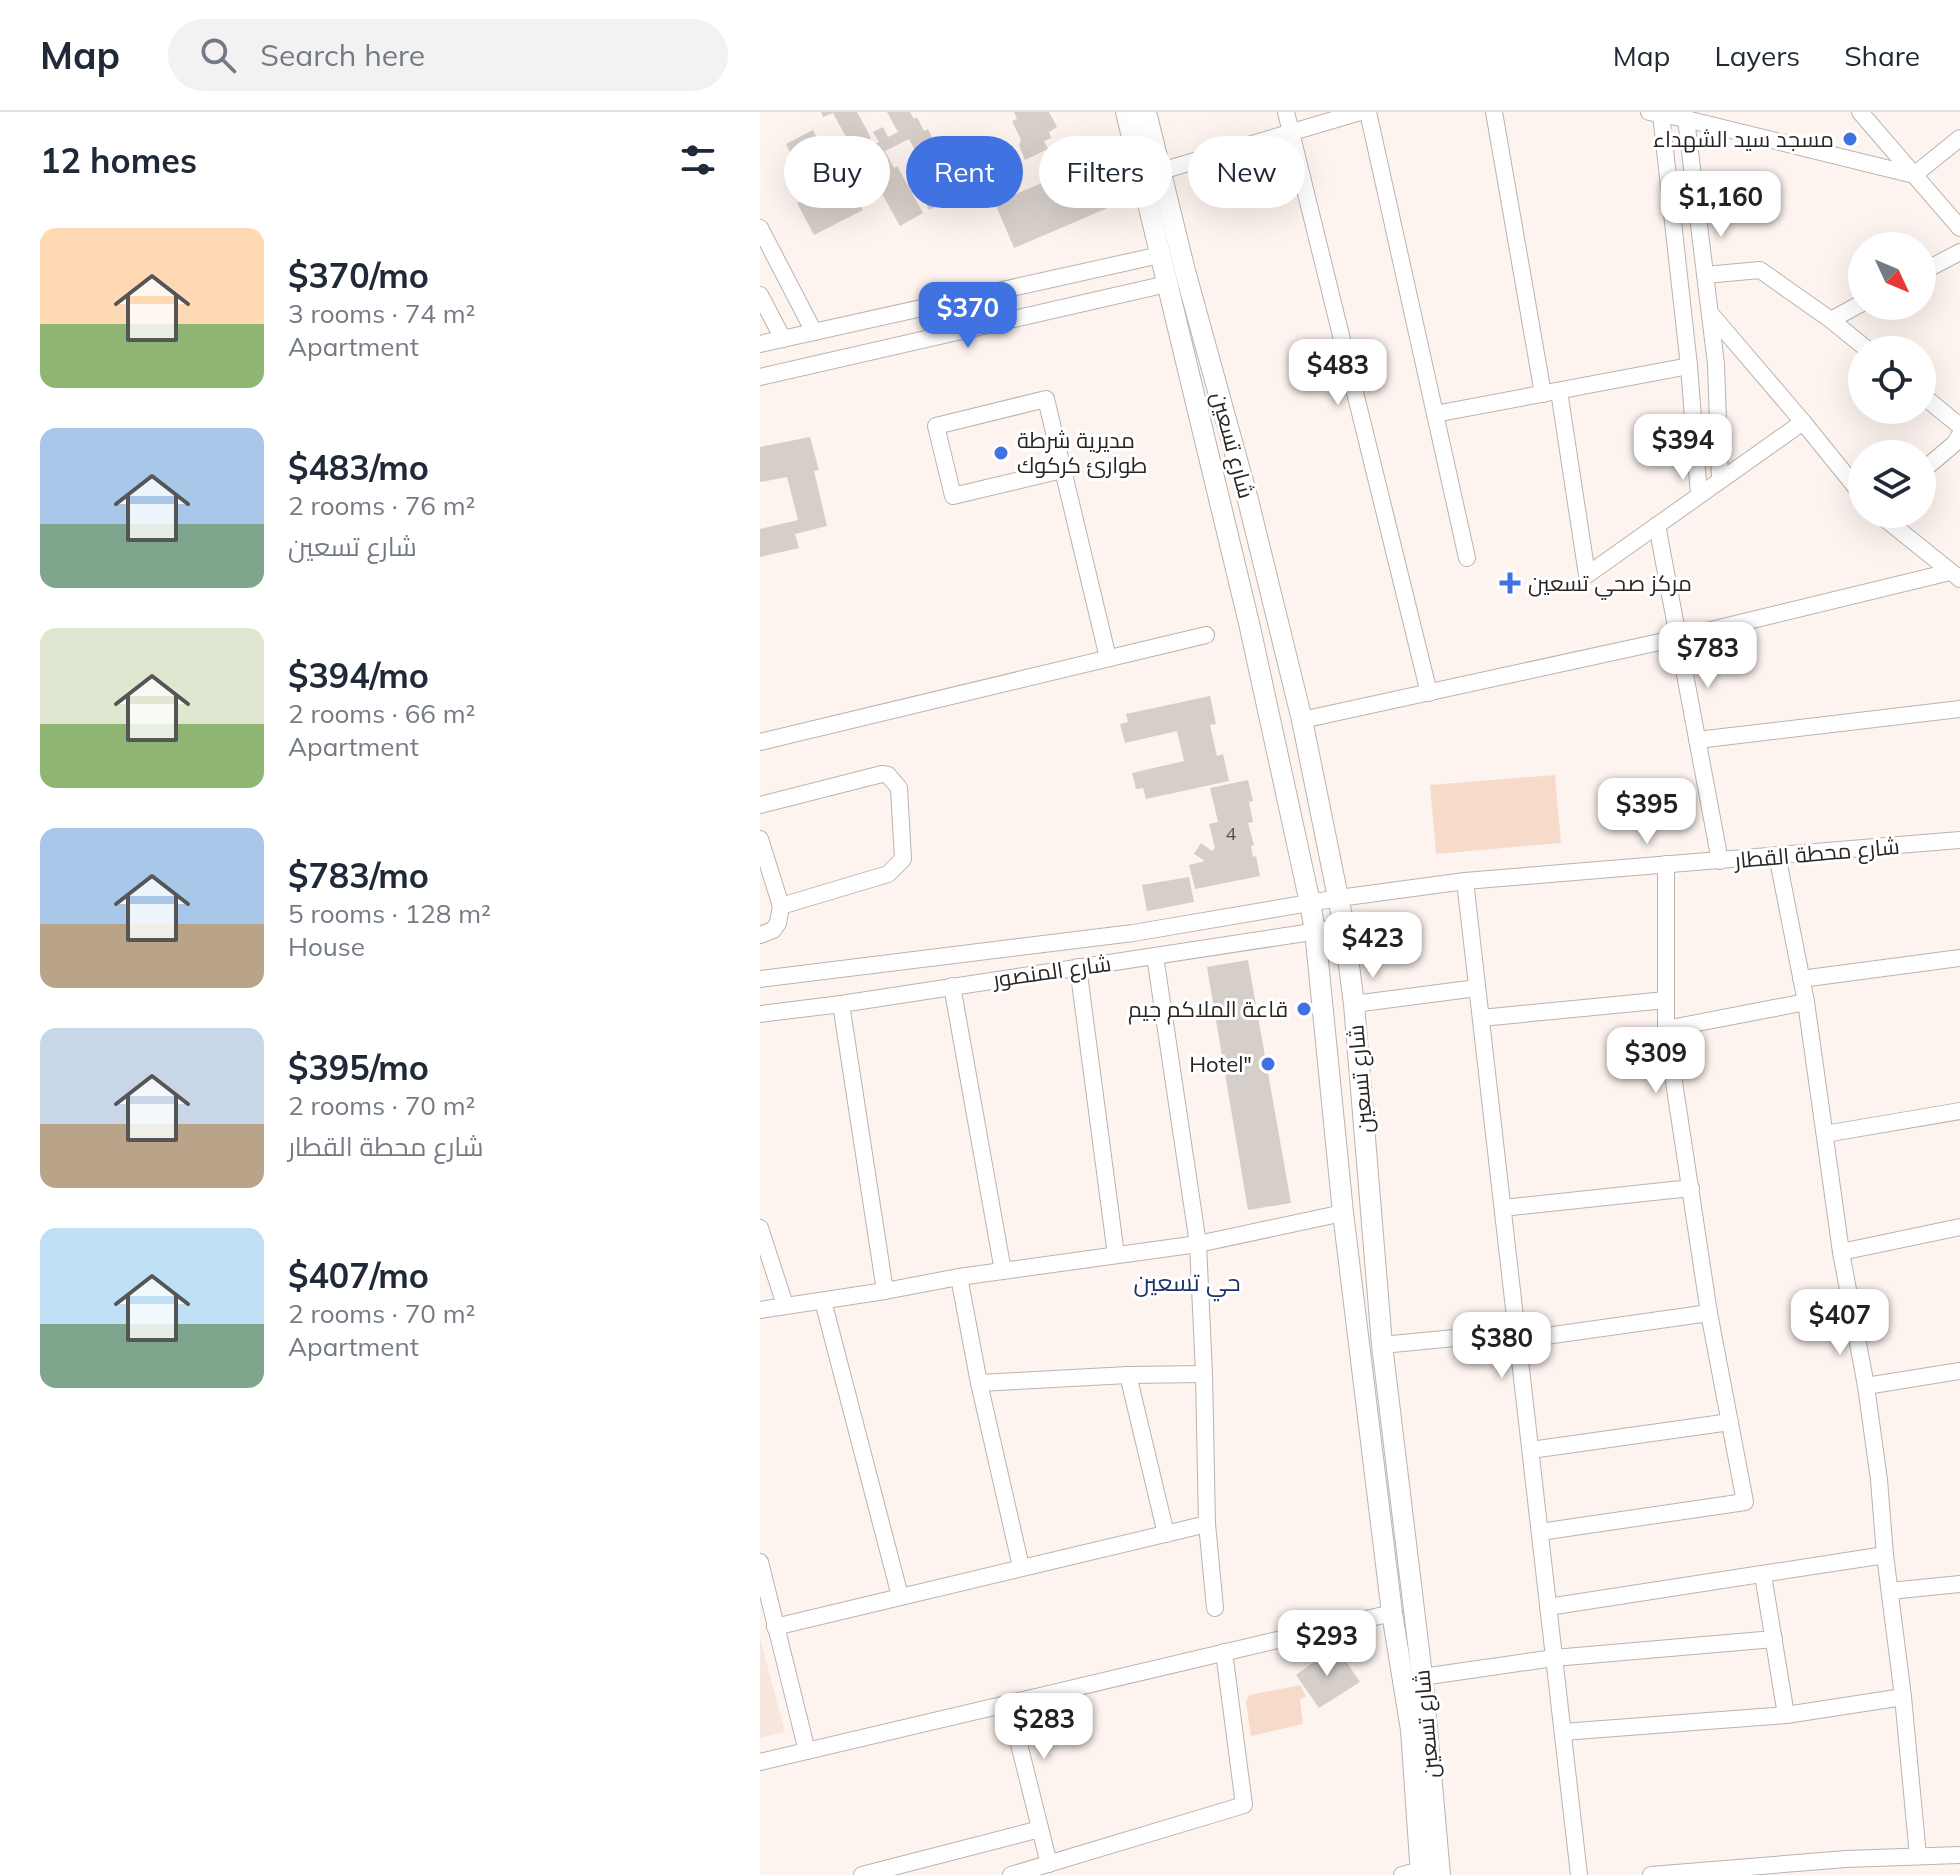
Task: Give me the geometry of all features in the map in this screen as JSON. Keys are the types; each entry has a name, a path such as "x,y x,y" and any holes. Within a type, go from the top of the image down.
{"main road":[{"name":"شارع تسعين","path":"1126,112 1249,623 1315,931 1343,1213 1392,1613 1411,1730 1421,1874"},
{"name":"شارع تسعين","path":"1146,112 1152,136"},
{"name":"شارع تسعين","path":"1170,208 1248,500 1302,720 1344,927 1354,1004 1382,1345 1422,1677 1421,1874"}],"street":[{"path":"1286,112 1429,693"},
{"path":"1172,168 1360,112"},
{"path":"1368,112 1467,558"},
{"path":"1494,112 1587,575 1803,422"},
{"path":"1860,112 1960,228"},
{"path":"1699,495 1689,366 1655,113 1914,175"},
{"path":"1686,119 1716,364 1720,480"},
{"path":"1914,175 1960,138"},
{"path":"760,228 814,332"},
{"path":"1936,265 1960,252"},
{"path":"760,344 1160,255"},
{"path":"1705,275 1760,270 1851,336"},
{"path":"760,377 1167,284"},
{"path":"760,295 783,339"},
{"path":"1831,320 1848,311"},
{"path":"1710,313 1848,478"},
{"path":"1435,414 1689,366"},
{"path":"1062,470 953,496 936,426 1046,399 1108,658"},
{"path":"1936,406 1960,426"},
{"path":"1936,459 1960,435"},
{"path":"1657,525 1720,861"},
{"path":"1896,528 1955,576"},
{"path":"1302,720 1955,576"},
{"path":"760,742 1206,635"},
{"path":"1697,740 1960,709"},
{"path":"760,805 882,774 888,775 899,788 903,859 888,874 781,906"},
{"path":"760,839 781,906 778,923 773,930 760,935"},
{"name":"شارع محطة القطار","path":"1339,898 1465,881 1960,840"},
{"path":"1777,855 1806,1002 1841,1252 1866,1386 1879,1480 1918,1856"},
{"path":"1540,1532 1745,1502 1709,1313 1666,1029 1666,864"},
{"path":"1465,881 1579,1875"},
{"name":"شارع المنصور","path":"760,979 1133,933 1339,898"},
{"name":"شارع المنصور","path":"760,1014 1344,927"},
{"path":"1155,956 1198,1244 1207,1524 1215,1608"},
{"path":"1801,979 1960,958"},
{"path":"1078,967 1116,1255"},
{"path":"952,986 1003,1271"},
{"path":"1354,1004 1477,988"},
{"path":"1481,1018 1666,1000"},
{"path":"1666,1029 1806,1002"},
{"path":"841,1004 885,1291"},
{"path":"1825,1134 1960,1111"},
{"path":"1503,1208 1691,1188"},
{"path":"760,1310 959,1277 1198,1244 1343,1213"},
{"path":"1841,1252 1960,1227"},
{"path":"760,1228 785,1305"},
{"path":"959,1277 979,1383 1021,1567"},
{"path":"823,1301 900,1596"},
{"path":"1382,1345 1517,1336 1709,1313"},
{"path":"1866,1386 1960,1371"},
{"path":"979,1383 1204,1374"},
{"path":"1128,1375 1166,1534"},
{"path":"1531,1450 1730,1422"},
{"path":"775,1627 1207,1524"},
{"path":"1548,1607 1885,1555"},
{"path":"760,1562 807,1751"},
{"path":"1763,1575 1786,1715"},
{"path":"1890,1591 1960,1584"},
{"path":"760,1762 1392,1613"},
{"path":"1422,1677 1554,1658 1774,1639"},
{"path":"1011,1875 1244,1805 1224,1652"},
{"path":"1563,1732 1786,1715 1903,1697"},
{"path":"1009,1704 1049,1864"},
{"path":"871,1874 1040,1829"},
{"path":"1651,1875 1846,1867 1918,1856 1960,1855"}],"shaded area":[{"path":"1555,775 1561,843 1436,854 1430,785"},
{"path":"760,1638 785,1732 760,1738"},
{"path":"1300,1685 1306,1696 1300,1700 1303,1724 1251,1736 1246,1702 1249,1695"}],"building":[{"path":"821,112 857,112 870,136 845,136 833,113 823,117"},
{"path":"887,112 910,112 931,136 906,136 906,140 890,148 890,136 898,132"},
{"path":"1014,112 1049,112 1057,127 1049,132 1050,136 1039,136 1039,153 1025,160 1023,136 1019,136 1012,121 1017,119"},
{"path":"883,127 888,136 875,136 873,132"},
{"path":"813,130 816,136 801,136"},
{"path":"890,160 906,182 906,208 920,208 923,213 900,226 890,208"},
{"path":"1039,184 1039,208 1108,208 1014,248 997,208 1023,208 1023,191"},
{"path":"800,208 862,208 863,210 814,235"},
{"path":"810,437 819,470 814,471 827,526 795,534 799,548 760,557 760,529 798,520 787,477 760,482 760,447"},
{"path":"1210,696 1216,724 1210,725 1217,756 1223,754 1229,781 1146,799 1143,788 1136,789 1132,773 1184,761 1177,731 1125,743 1120,724 1128,722 1126,714"},
{"path":"1248,780 1253,801 1249,802 1253,822 1248,823 1254,845 1251,846 1253,857 1256,856 1260,876 1195,889 1189,865 1205,861 1194,854 1201,843 1212,851 1215,848 1209,824 1218,822 1210,788"},
{"path":"1189,877 1194,902 1147,911 1142,885"},
{"path":"1248,960 1291,1203 1248,1210 1207,967"},
{"path":"1331,1649 1342,1662 1345,1660 1360,1682 1319,1708 1296,1675"}],"place":[{"name":"مسجد سيد الشهداء","path":"1850,139"},
{"name":"مديرية شرطة طوارئ كركوك","path":"1001,453"},
{"name":"مركز صحي تسعين","path":"1510,583"},
{"name":"قاعة الملاكم جيم","path":"1304,1009"},
{"name":"Hotel\"","path":"1268,1064"}],"district":[{"name":"حي تسعين","path":"1187,1283"}]}
